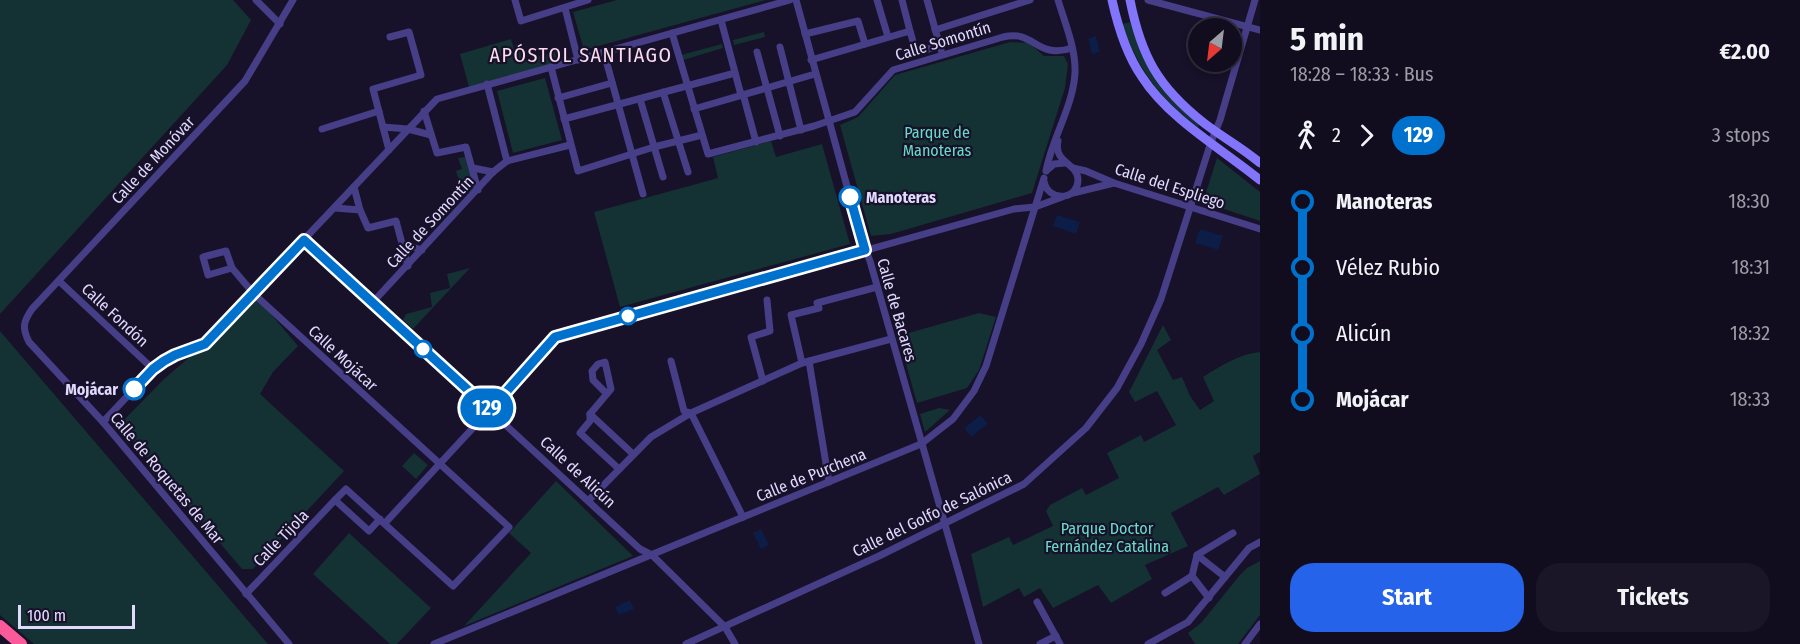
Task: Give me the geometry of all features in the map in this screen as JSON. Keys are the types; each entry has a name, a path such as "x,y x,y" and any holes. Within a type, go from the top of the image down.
{"highway":[{"path":"0,626 21,644"}],"street":[{"path":"256,0 280,24"},
{"name":"Calle de Monóvar","path":"23,330 32,309 244,81 293,0"},
{"path":"515,0 521,21 588,0"},
{"path":"103,422 153,369 175,355 205,344 436,99 790,0"},
{"name":"Calle de Bacares","path":"796,0 865,250 980,644"},
{"path":"877,0 888,37"},
{"path":"902,0 916,52 940,46"},
{"path":"927,0 942,55"},
{"path":"935,30 1006,4 1030,0"},
{"name":"Calle de Purchena","path":"1058,0 1072,48 1075,74 1057,146 1065,163"},
{"path":"1112,0 1128,53 1142,78 1168,108 1260,180"},
{"path":"1130,0 1141,46 1153,68 1176,99 1260,163"},
{"path":"1148,0 1260,30"},
{"name":"Calle del Golfo de Salónica","path":"686,644 1024,484 1086,428 1117,388 1141,344 1161,299 1216,131 1255,0"},
{"path":"566,8 578,60"},
{"path":"721,20 756,142"},
{"path":"805,34 858,21 865,44"},
{"path":"812,60 910,31"},
{"path":"389,150 373,89 421,75 409,32 390,38"},
{"name":"Calle Somontín","path":"672,33 708,154 829,122 855,112 893,70 1010,35 1032,40 1047,51 1060,52 1072,48"},
{"path":"780,47 801,129"},
{"path":"757,52 780,136"},
{"path":"604,53 643,194"},
{"path":"550,67 578,171 654,147 702,135"},
{"path":"564,119 735,73"},
{"path":"694,109 815,74"},
{"path":"558,98 612,83"},
{"path":"487,84 507,161"},
{"path":"663,92 688,172"},
{"path":"640,99 663,177"},
{"path":"322,129 379,111"},
{"path":"424,111 437,153 466,147 478,190"},
{"path":"383,127 408,129 431,135"},
{"name":"Calle de Purchena","path":"434,644 921,444 953,419 974,391 989,360 1049,156 1061,127"},
{"name":"Calle de Somontín","path":"373,302 493,172 507,161 570,145"},
{"path":"1062,197 1051,194 1047,190 1045,175 1054,164 1065,163 1077,174 1076,188 1071,194"},
{"path":"473,168 493,172"},
{"name":"Calle del Espliego","path":"1073,168 1260,229"},
{"path":"382,521 346,489 335,500 369,531 382,521 440,465 555,337 1014,209 1035,207 1071,194 1114,183"},
{"path":"354,187 368,228 396,221 408,266"},
{"path":"335,208 360,210"},
{"name":"Calle de Alicún","path":"304,240 640,549 652,555 725,627 735,644"},
{"path":"402,243 422,250"},
{"name":"Calle Mojácar","path":"232,268 208,275 203,257 226,251 232,268 254,294 509,527 453,586 382,521"},
{"name":"Calle Fondón","path":"59,281 153,369"},
{"path":"829,482 806,362 791,315 819,308 817,303 877,287"},
{"path":"763,381 751,337 770,331 766,300"},
{"name":"Calle de Roquetas de Mar","path":"23,330 29,342 103,422 289,644"},
{"path":"589,500 651,437 692,413 806,362 891,339"},
{"path":"671,361 684,411 692,413 743,517"},
{"path":"607,394 590,414 590,421 580,433 619,469"},
{"path":"590,414 633,454"},
{"name":"Calle Tijola","path":"246,594 335,500"},
{"path":"1165,593 1192,576 1197,555 1233,533"},
{"path":"1148,644 1188,622 1249,548 1260,542"},
{"path":"1249,548 1260,550"},
{"path":"1197,555 1225,577"},
{"path":"1192,576 1209,598"},
{"path":"1037,602 1060,644"},
{"path":"1245,644 1260,624"},
{"path":"1040,644 1056,636"}],"green space":[{"path":"0,0 233,0 251,20 227,65 0,314"},
{"path":"617,0 766,0 584,50 573,12"},
{"path":"1130,22 1145,62 1200,124 1198,127 1171,104 1151,82 1122,24"},
{"path":"764,32 765,37 734,45 733,40"},
{"path":"511,39 515,53 524,50 525,60 555,52 557,62 469,87 460,54"},
{"name":"Parque de Manoteras","path":"1010,42 1029,43 1044,56 1064,56 1068,64 1065,88 1032,193 891,234 871,236 840,125 858,117 895,75"},
{"path":"722,44 723,48 683,60 681,55"},
{"path":"545,78 562,140 513,153 497,91"},
{"path":"771,141 776,157 822,144 850,244 620,307 594,212 718,178 713,157"},
{"path":"465,157 475,188 469,193 466,182 460,183 456,171 462,169 458,158"},
{"path":"1217,158 1260,192 1260,221 1203,202"},
{"path":"470,268 413,329 403,320 406,314 432,307 430,293 450,288 447,274"},
{"path":"254,294 298,346 273,372 260,394 344,471 253,569 242,569 119,425"},
{"path":"979,313 996,317 979,370 967,388 917,403 898,336"},
{"name":"Parque Doctor Fernández Catalina","path":"1163,325 1171,340 1157,350 1173,380 1182,377 1190,396 1200,410 1214,401 1203,377 1237,358 1260,352 1260,452 1253,456 1260,474 1224,495 1218,487 1171,513 1188,546 1145,565 1152,579 1111,603 1098,585 1053,608 1040,588 1024,597 1019,588 983,607 971,554 1009,537 1013,545 1053,526 1046,511 1050,505 1082,488 1086,495 1119,478 1107,453 1141,435 1144,442 1176,425 1157,391 1135,402 1129,392"},
{"path":"0,331 268,644 34,644 0,615"},
{"path":"939,408 950,410 925,432 920,414"},
{"path":"414,453 428,465 416,479 402,466"},
{"path":"556,481 633,556 464,626 531,553 509,533"},
{"path":"349,533 431,608 397,644 390,644 313,574"},
{"path":"1260,561 1260,615 1238,644 1195,644 1188,633 1201,623 1247,568"}],"water":[{"path":"1096,36 1100,52 1092,54 1088,39"},
{"path":"1057,215 1080,222 1076,234 1053,226"},
{"path":"1200,229 1223,236 1218,250 1195,243"},
{"path":"981,415 988,424 971,437 964,428"},
{"path":"761,529 769,545 761,549 753,533"},
{"path":"630,600 634,609 619,615 615,607"}],"bus line":[{"name":"129","path":"134,389 164,361 205,344 304,240 490,410 555,337 865,250 850,197"}],"place":[{"name":"Manoteras","path":"850,197"},
{"name":"Mojácar","path":"134,389"}],"district":[{"name":"APÓSTOL SANTIAGO","path":"581,55"}]}
